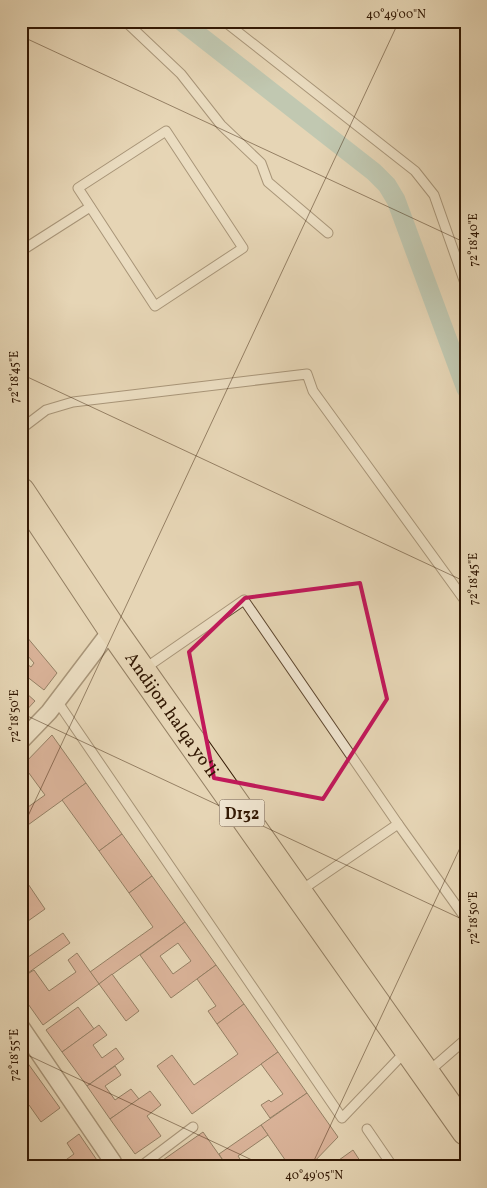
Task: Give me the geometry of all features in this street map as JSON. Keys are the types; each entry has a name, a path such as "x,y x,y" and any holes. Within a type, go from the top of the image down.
{"highway":[{"name":"Andijon halqa yo‘li","path":"21,492 112,628 466,1131"}],"street":[{"path":"21,24 25,21"},
{"path":"21,741 57,701 112,628"},
{"path":"23,1033 112,1162 113,1167"}],"lane":[{"path":"125,21 181,74 222,125 261,163 268,182 328,233"},
{"path":"224,21 415,171 434,195 466,286"},
{"path":"166,131 243,248 155,306 90,207 78,188 166,131"},
{"path":"21,251 90,207"},
{"path":"21,429 46,410 73,402 307,374 313,391 466,602"},
{"path":"142,670 244,600 398,824 466,919"},
{"path":"57,701 342,1118 408,1049"},
{"path":"298,892 398,824"},
{"path":"426,1074 466,1040"},
{"path":"140,1167 193,1127"},
{"path":"367,1129 393,1167"}],"highlighted area":[{"path":"360,583 387,699 323,799 214,778 189,652 245,598"}],"building":[{"path":"21,630 57,673 44,690 21,672 21,660 31,667 34,663 21,648"},
{"path":"26,693 35,701 21,716 21,699"},
{"path":"52,735 86,783 21,830 21,812 45,795 23,765"},
{"path":"86,783 122,834 99,851 62,800"},
{"path":"122,834 152,876 129,893 99,851"},
{"path":"22,875 45,909 21,926 21,912 27,908 21,901"},
{"path":"152,876 185,922 99,984 90,972 153,927 129,893"},
{"path":"185,922 216,965 171,998 140,955","holes":["178,943 191,961 173,974 160,956"]},
{"path":"63,933 70,943 21,978 21,962"},
{"path":"77,953 99,984 43,1025 21,994 21,978 34,970 49,991 76,972 68,960"},
{"path":"216,965 244,1004 217,1024 208,1011 216,1006 197,979"},
{"path":"112,974 139,1011 126,1021 99,984"},
{"path":"244,1004 278,1052 192,1114 157,1066 172,1055 194,1085 238,1054 217,1024"},
{"path":"78,1007 94,1029 62,1052 46,1030"},
{"path":"99,1025 107,1035 93,1045 102,1058 116,1048 124,1059 87,1086 62,1052"},
{"path":"278,1052 307,1093 270,1118 261,1105 269,1100 271,1102 283,1094 261,1064"},
{"path":"24,1058 60,1108 41,1122 29,1105 21,1110 21,1060"},
{"path":"115,1066 121,1075 105,1086 115,1100 131,1089 139,1099 110,1119 87,1086"},
{"path":"150,1091 161,1105 147,1116 161,1136 135,1154 110,1119"},
{"path":"307,1093 338,1137 309,1167 290,1167 261,1125"},
{"path":"261,1125 268,1135 238,1156 245,1167 227,1167 219,1154"},
{"path":"203,1132 222,1159 211,1167 153,1167"},
{"path":"79,1134 101,1166 56,1167 74,1154 67,1143"},
{"path":"353,1150 364,1167 334,1167 332,1165"}],"waterway":[{"path":"181,21 374,172 387,185 396,200 466,389"}]}
